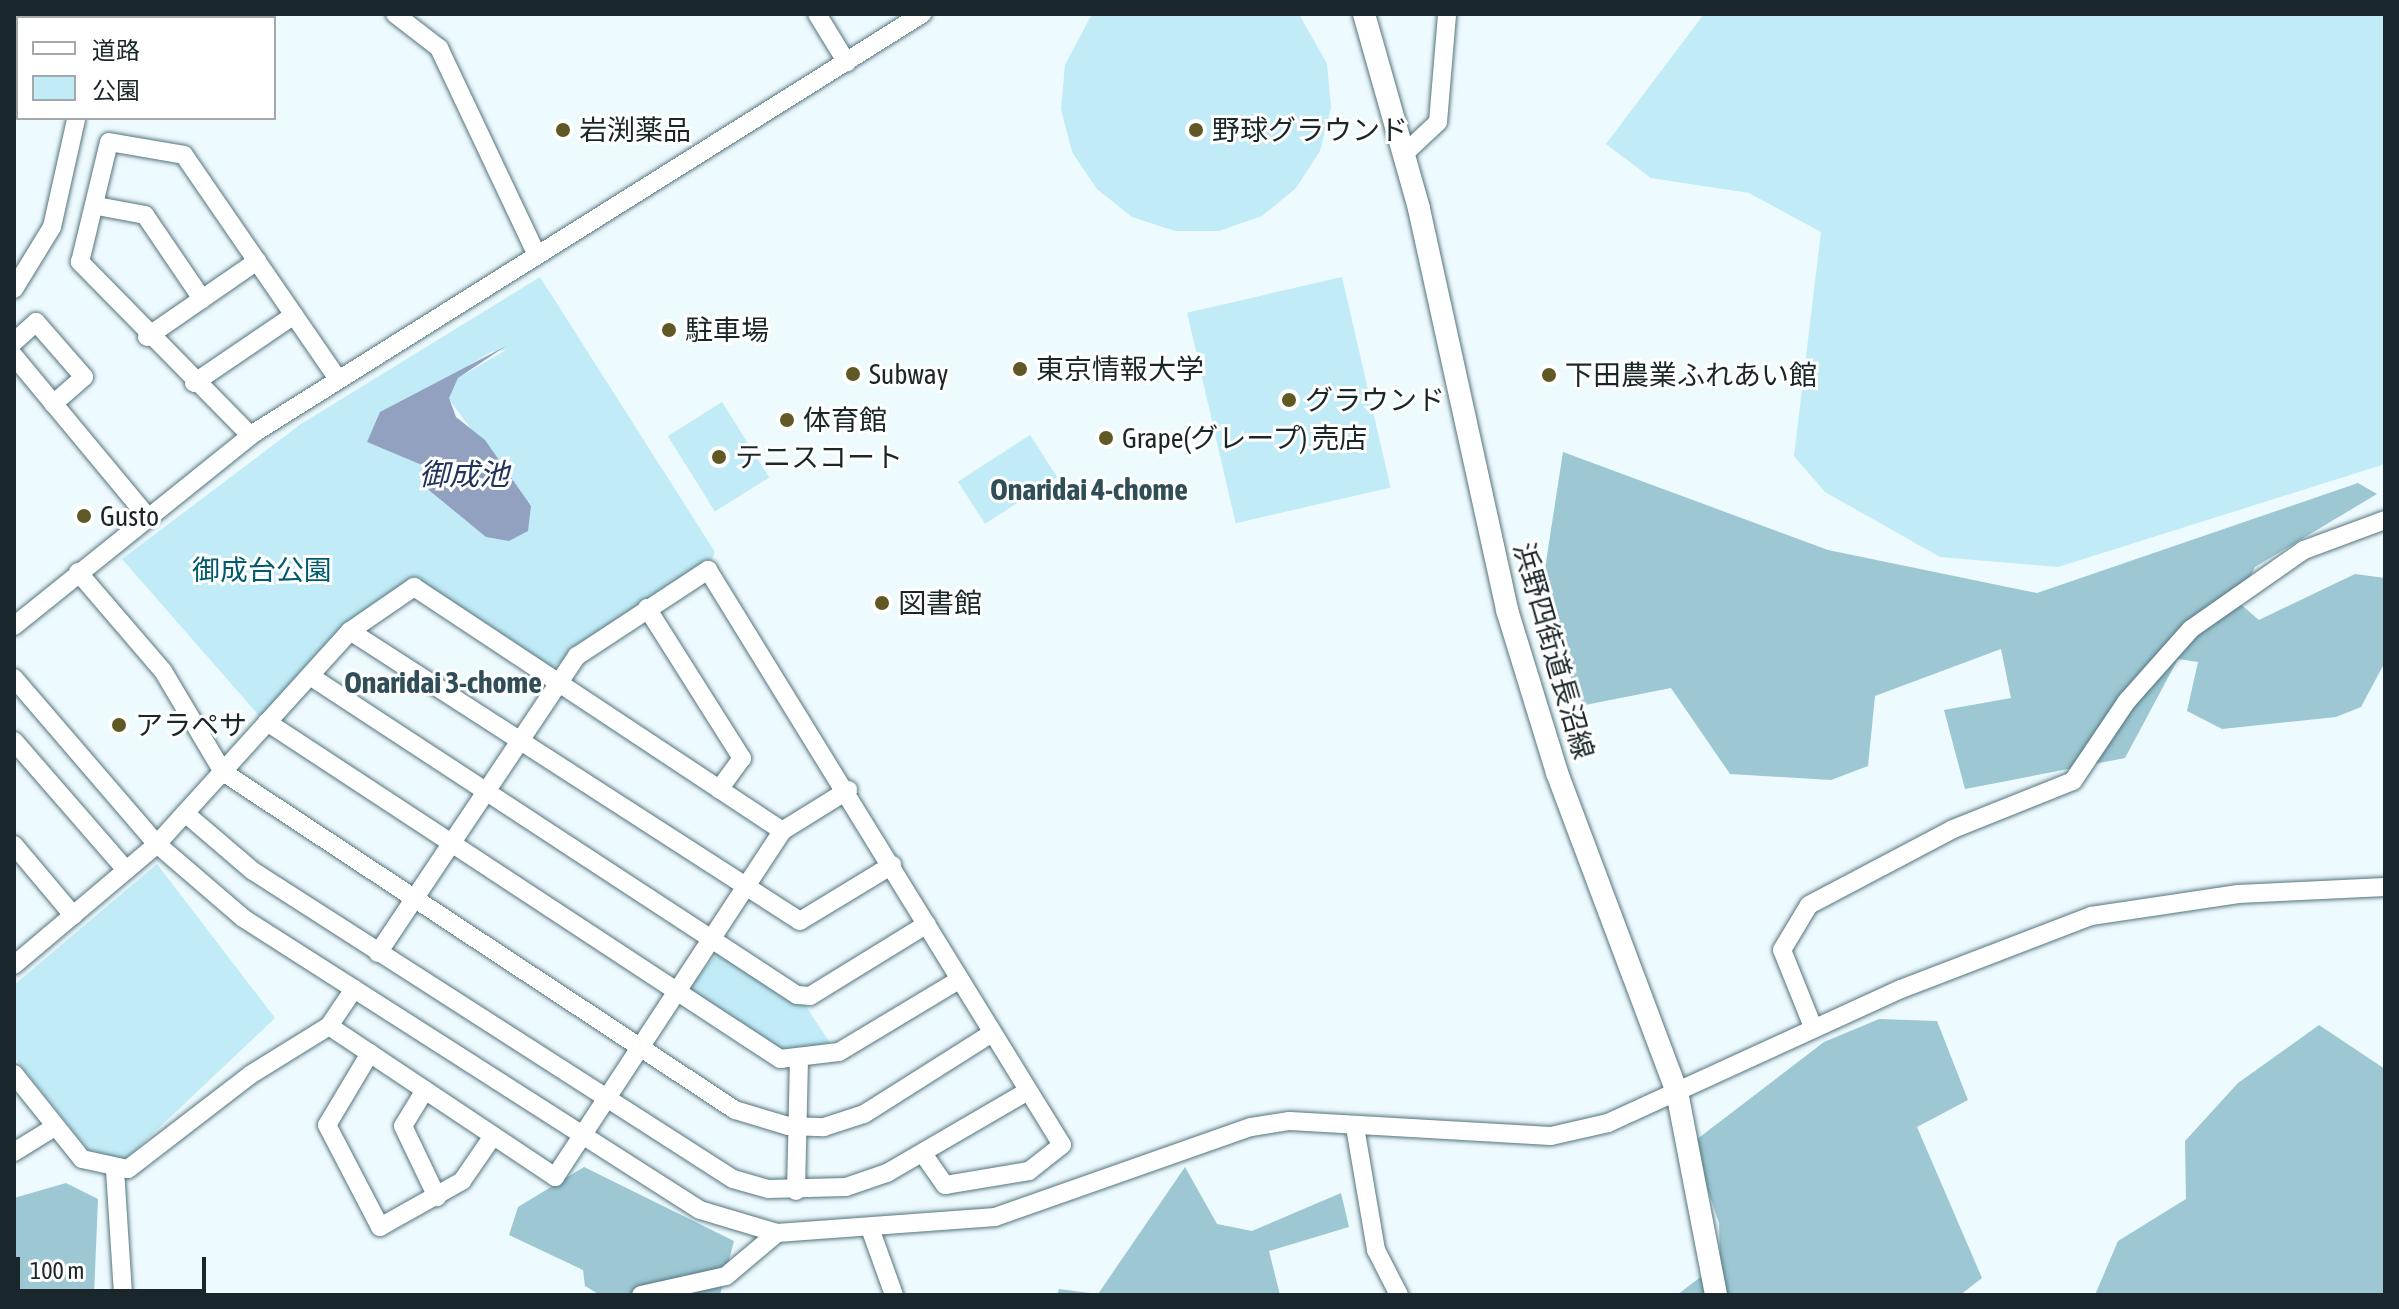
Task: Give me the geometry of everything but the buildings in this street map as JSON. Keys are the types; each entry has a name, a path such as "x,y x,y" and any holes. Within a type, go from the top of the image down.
{"main road":[{"name":"浜野四街道長沼線","path":"1364,14 1405,153 1535,711 1677,1092 1716,1295"}],"street":[{"path":"395,14 439,48 537,255"},
{"path":"817,14 847,63"},
{"path":"14,626 146,515 250,435 922,14"},
{"path":"1405,153 1438,122 1447,14"},
{"path":"14,289 52,227 76,120"},
{"path":"250,435 147,337 80,262 97,206 109,142 184,155 338,379"},
{"path":"97,206 145,215 202,299"},
{"path":"147,337 257,261"},
{"path":"194,383 294,315"},
{"path":"14,342 36,322 84,377 53,404"},
{"path":"14,356 146,515"},
{"path":"1813,1027 1782,950 1809,905 1953,829 2073,781 2127,701 2191,629 2304,550 2385,520"},
{"path":"378,953 555,681 577,656 708,570 848,790 959,980 1062,1145 1029,1171 945,1185 923,1153"},
{"path":"78,572 163,671 223,772 735,1110 796,1126 864,1114 992,1033"},
{"path":"17,956 73,915 157,844 350,631 414,587 782,831"},
{"path":"647,608 742,758 719,790"},
{"path":"350,631 744,889 800,921 892,865"},
{"path":"310,676 483,792 803,998 927,924"},
{"path":"14,678 157,844 243,918 580,1139 700,1210 777,1233 871,1231 995,1217 1251,1127 1290,1121 1551,1136 1608,1123 1813,1027 2091,916 2238,894 2385,887"},
{"path":"267,722 766,1053 799,1061 839,1052 959,980"},
{"path":"14,741 126,870"},
{"path":"329,1026 555,1177 782,831 848,790"},
{"path":"185,813 253,871 605,1101 733,1179 796,1191 846,1187 923,1153 1028,1091"},
{"path":"14,845 73,915"},
{"path":"14,1074 53,1128 82,1159 115,1170 149,1159 250,1075 329,1026 354,989"},
{"path":"370,1053 327,1125 380,1227 462,1181 493,1136"},
{"path":"796,1191 799,1061"},
{"path":"425,1090 403,1126 437,1197"},
{"path":"1355,1127 1376,1250 1399,1295"},
{"path":"14,1152 53,1128"},
{"path":"115,1170 123,1295"},
{"path":"871,1231 894,1295"},
{"path":"641,1295 726,1276 777,1233"}],"green space":[{"name":"野球グラウンド","path":"1092,14 1299,14 1327,64 1331,108 1320,151 1296,188 1262,216 1219,231 1175,231 1132,217 1097,189 1072,152 1061,109 1065,65"},
{"path":"1704,14 2385,14 2385,464 2058,567 1940,557 1825,492 1794,456 1821,232 1749,193 1651,178 1606,144"},
{"name":"御成台公園","path":"540,277 715,552 710,564 550,669 416,581 347,622 261,718 122,559 301,424","holes":["506,350 458,378 448,398 509,480 483,534 459,515 430,468 367,442 402,406 491,352"]},
{"name":"グラウンド","path":"1342,277 1391,487 1236,523 1187,313"},
{"name":"テニスコート","path":"722,402 769,477 715,511 668,436"},
{"path":"1030,435 1057,477 985,524 958,482"},
{"path":"157,864 275,1018 123,1162 90,1152 14,1057 14,985"},
{"path":"720,950 805,1005 834,1049 784,1055 688,989"}],"shaded area":[{"path":"1563,452 1828,550 2037,593 2358,483 2377,494 2255,567 2238,602 2259,620 2355,574 2385,578 2385,662 2361,707 2336,717 2222,729 2187,711 2198,662 2178,659 2125,758 1965,789 1944,710 2011,698 2001,649 1875,696 1868,766 1831,780 1730,774 1671,688 1580,706 1542,588"},
{"path":"1879,1019 1937,1021 1968,1100 1917,1127 1982,1278 1960,1295 1677,1295 1720,1262 1719,1223 1692,1143 1824,1042"},
{"path":"2319,1025 2385,1069 2385,1295 2095,1295 2118,1241 2186,1199 2185,1141 2238,1083"},
{"path":"584,1167 734,1241 720,1295 600,1295 585,1286 583,1270 509,1235 518,1207"},
{"path":"1185,1167 1217,1224 1252,1231 1341,1193 1349,1227 1269,1251 1280,1295 1057,1295 1059,1289 1098,1294"},
{"path":"66,1183 98,1199 94,1295 14,1295 14,1198"}],"water":[{"name":"御成池","path":"506,346 458,378 449,398 456,417 485,440 531,506 528,531 509,541 486,537 430,491 424,483 429,468 367,442 380,412"}],"place":[{"name":"岩渕薬品","path":"563,130"},
{"name":"野球グラウンド","path":"1196,130"},
{"name":"駐車場","path":"669,330"},
{"name":"東京情報大学","path":"1020,369"},
{"name":"Subway","path":"853,374"},
{"name":"下田農業ふれあい館","path":"1549,375"},
{"name":"グラウンド","path":"1289,400"},
{"name":"体育館","path":"787,420"},
{"name":"Grape(グレープ) 売店","path":"1106,438"},
{"name":"テニスコート","path":"719,457"},
{"name":"Gusto","path":"84,516"},
{"name":"図書館","path":"882,603"},
{"name":"アラペサ","path":"119,725"}],"district":[{"name":"Onaridai 4-chome","path":"1089,489"},
{"name":"Onaridai 3-chome","path":"443,682"}]}
